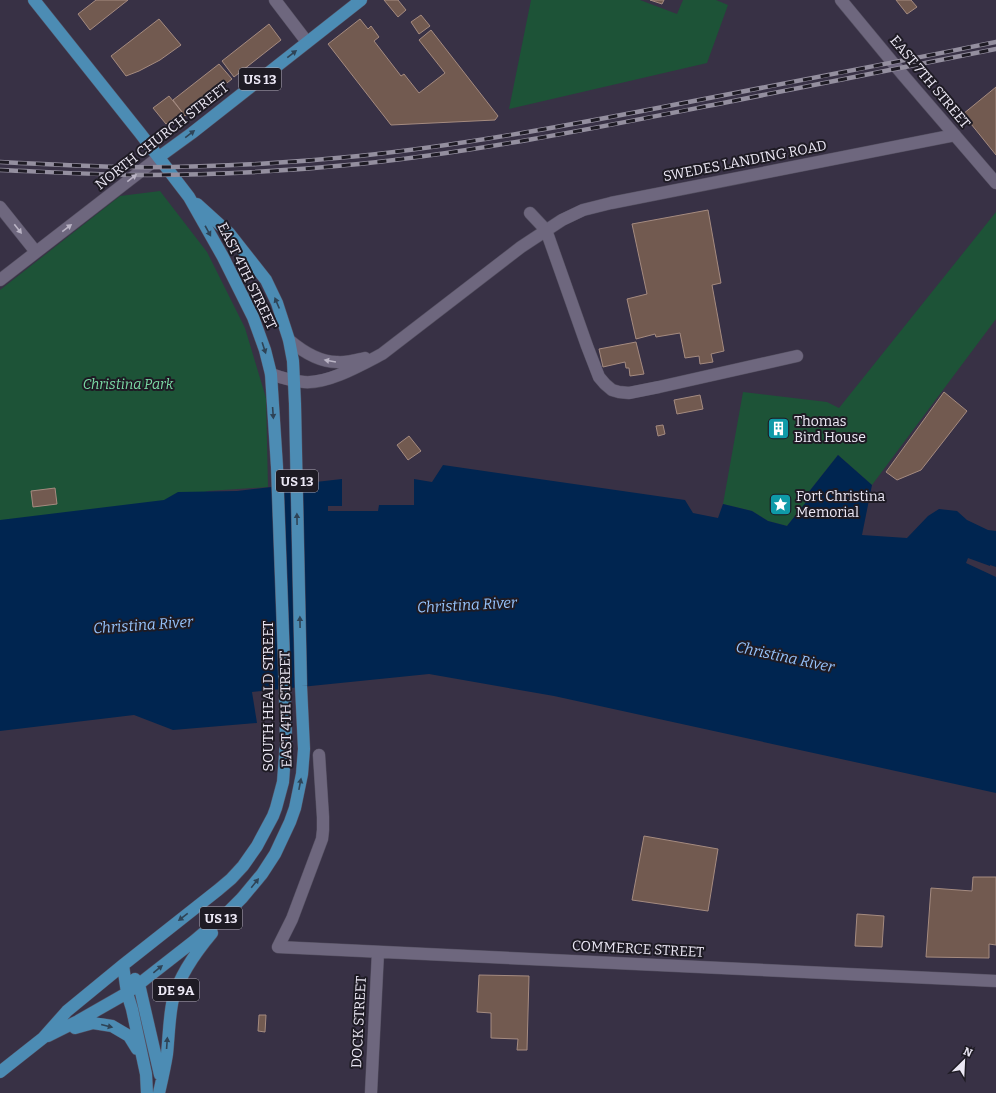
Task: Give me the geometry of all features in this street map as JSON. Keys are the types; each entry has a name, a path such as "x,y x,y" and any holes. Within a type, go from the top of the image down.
{"main road":[{"name":"EAST 4TH STREET","path":"34,0 189,197 223,257 253,317 265,350 271,374 277,468"},
{"name":"NORTH CHURCH STREET","path":"159,157 192,133 361,0"},
{"name":"EAST 4TH STREET","path":"189,197 229,232 266,280 277,303 289,340 293,361 301,686 304,749 302,774 295,808 290,822"},
{"name":"SOUTH HEALD STREET","path":"0,1072 43,1038 67,1011 231,880 257,846 273,816 283,782 286,741 277,468"},
{"name":"SOUTH HEALD STREET","path":"43,1038 78,1021 127,993 194,941 227,913 262,874 275,854 290,822"},
{"name":"DE 9A","path":"160,1087 167,1055 170,1015 180,979 190,962 227,913"},
{"path":"123,965 140,984 160,1087"},
{"path":"123,965 127,993 132,1009 146,1074 147,1093"},
{"path":"43,1038 93,1023 112,1026 129,1036 143,1060"}],"street":[{"path":"275,0 307,42"},
{"name":"EAST 7TH STREET","path":"847,2 904,75 996,183"},
{"name":"SWEDES LANDING ROAD","path":"271,374 294,381 306,382 328,378 347,372 382,354 521,247 562,220 583,210 611,203 955,135"},
{"name":"NORTH CHURCH STREET","path":"0,280 159,157"},
{"path":"0,207 36,252"},
{"path":"530,213 546,230 586,346 599,377 604,384 612,390 628,393 652,389 797,356"},
{"name":"SWEDES LANDING ROAD","path":"289,340 316,357 337,362 352,361 382,354"},
{"name":"COMMERCE STREET","path":"319,755 323,816 322,839 292,919 278,947 996,981"},
{"name":"DOCK STREET","path":"371,1093 378,952"}],"green space":[{"path":"531,0 640,0 677,14 683,0 716,0 728,5 707,63 509,109"},
{"name":"Christina Park","path":"160,191 207,252 245,328 266,398 268,487 208,491 161,509 0,526 0,290 120,196"},
{"path":"996,212 996,319 872,485 838,455 804,498 807,501 787,526 768,521 752,511 723,504 743,392 827,402 839,408"}],"water":[{"name":"Christina River","path":"838,455 872,485 862,535 907,538 928,516 939,509 957,511 967,520 988,530 996,531 996,793 554,696 429,674 252,692 257,723 173,730 134,715 0,731 0,520 164,500 178,492 237,491 342,479 414,479 432,482 443,465 685,500 693,513 718,518 723,504 752,511 768,521 787,526 807,501 804,498"}],"pier":[{"path":"342,479 414,479 414,505 379,505 378,511 328,511 328,506 342,506"},
{"path":"968,558 996,567 996,577 966,563"}],"building":[{"path":"96,0 128,0 90,30 78,14"},
{"path":"384,0 398,0 406,10 398,17"},
{"path":"650,0 664,0 662,4"},
{"path":"896,0 911,0 917,7 907,14"},
{"path":"421,15 430,26 419,34 411,22"},
{"path":"159,19 181,45 160,60 126,76 111,56"},
{"path":"360,19 368,29 371,26 379,37 374,41 401,76 404,74 419,93 445,73 419,40 431,30 498,116 495,120 391,125 328,44"},
{"path":"269,24 281,40 234,77 222,61"},
{"path":"219,64 232,79 185,116 173,100"},
{"path":"996,87 996,155 963,114"},
{"path":"169,96 182,112 166,124 153,108"},
{"path":"708,210 721,283 712,285 724,351 711,354 713,362 700,364 699,356 685,358 680,333 656,337 655,334 636,339 627,299 647,294 632,224"},
{"path":"636,342 644,374 630,376 629,368 626,368 625,362 603,367 599,349"},
{"path":"944,392 967,411 921,470 897,480 886,472"},
{"path":"700,395 703,409 677,414 674,400"},
{"name":"Thomas Bird House","path":"774,421 787,424 784,436 771,434"},
{"path":"663,425 665,434 658,436 656,426"},
{"path":"409,436 421,451 408,460 397,445"},
{"path":"55,488 57,504 33,507 31,491"},
{"path":"644,836 718,849 708,911 632,900"},
{"path":"973,877 996,877 996,945 989,944 989,958 926,957 931,888 972,891"},
{"path":"857,914 884,916 882,947 855,946"},
{"path":"479,975 529,976 527,1050 517,1050 518,1039 491,1038 491,1013 477,1012"},
{"path":"259,1015 266,1015 265,1032 258,1031"}],"railway":[{"path":"0,162 121,167 210,166 300,161 398,152 475,141 591,121 996,42"},
{"path":"0,170 147,175 200,174 306,169 405,159 590,129 996,49"}],"place":[{"name":"Thomas Bird House","path":"779,429"},
{"name":"Fort Christina Memorial","path":"780,504"}]}
